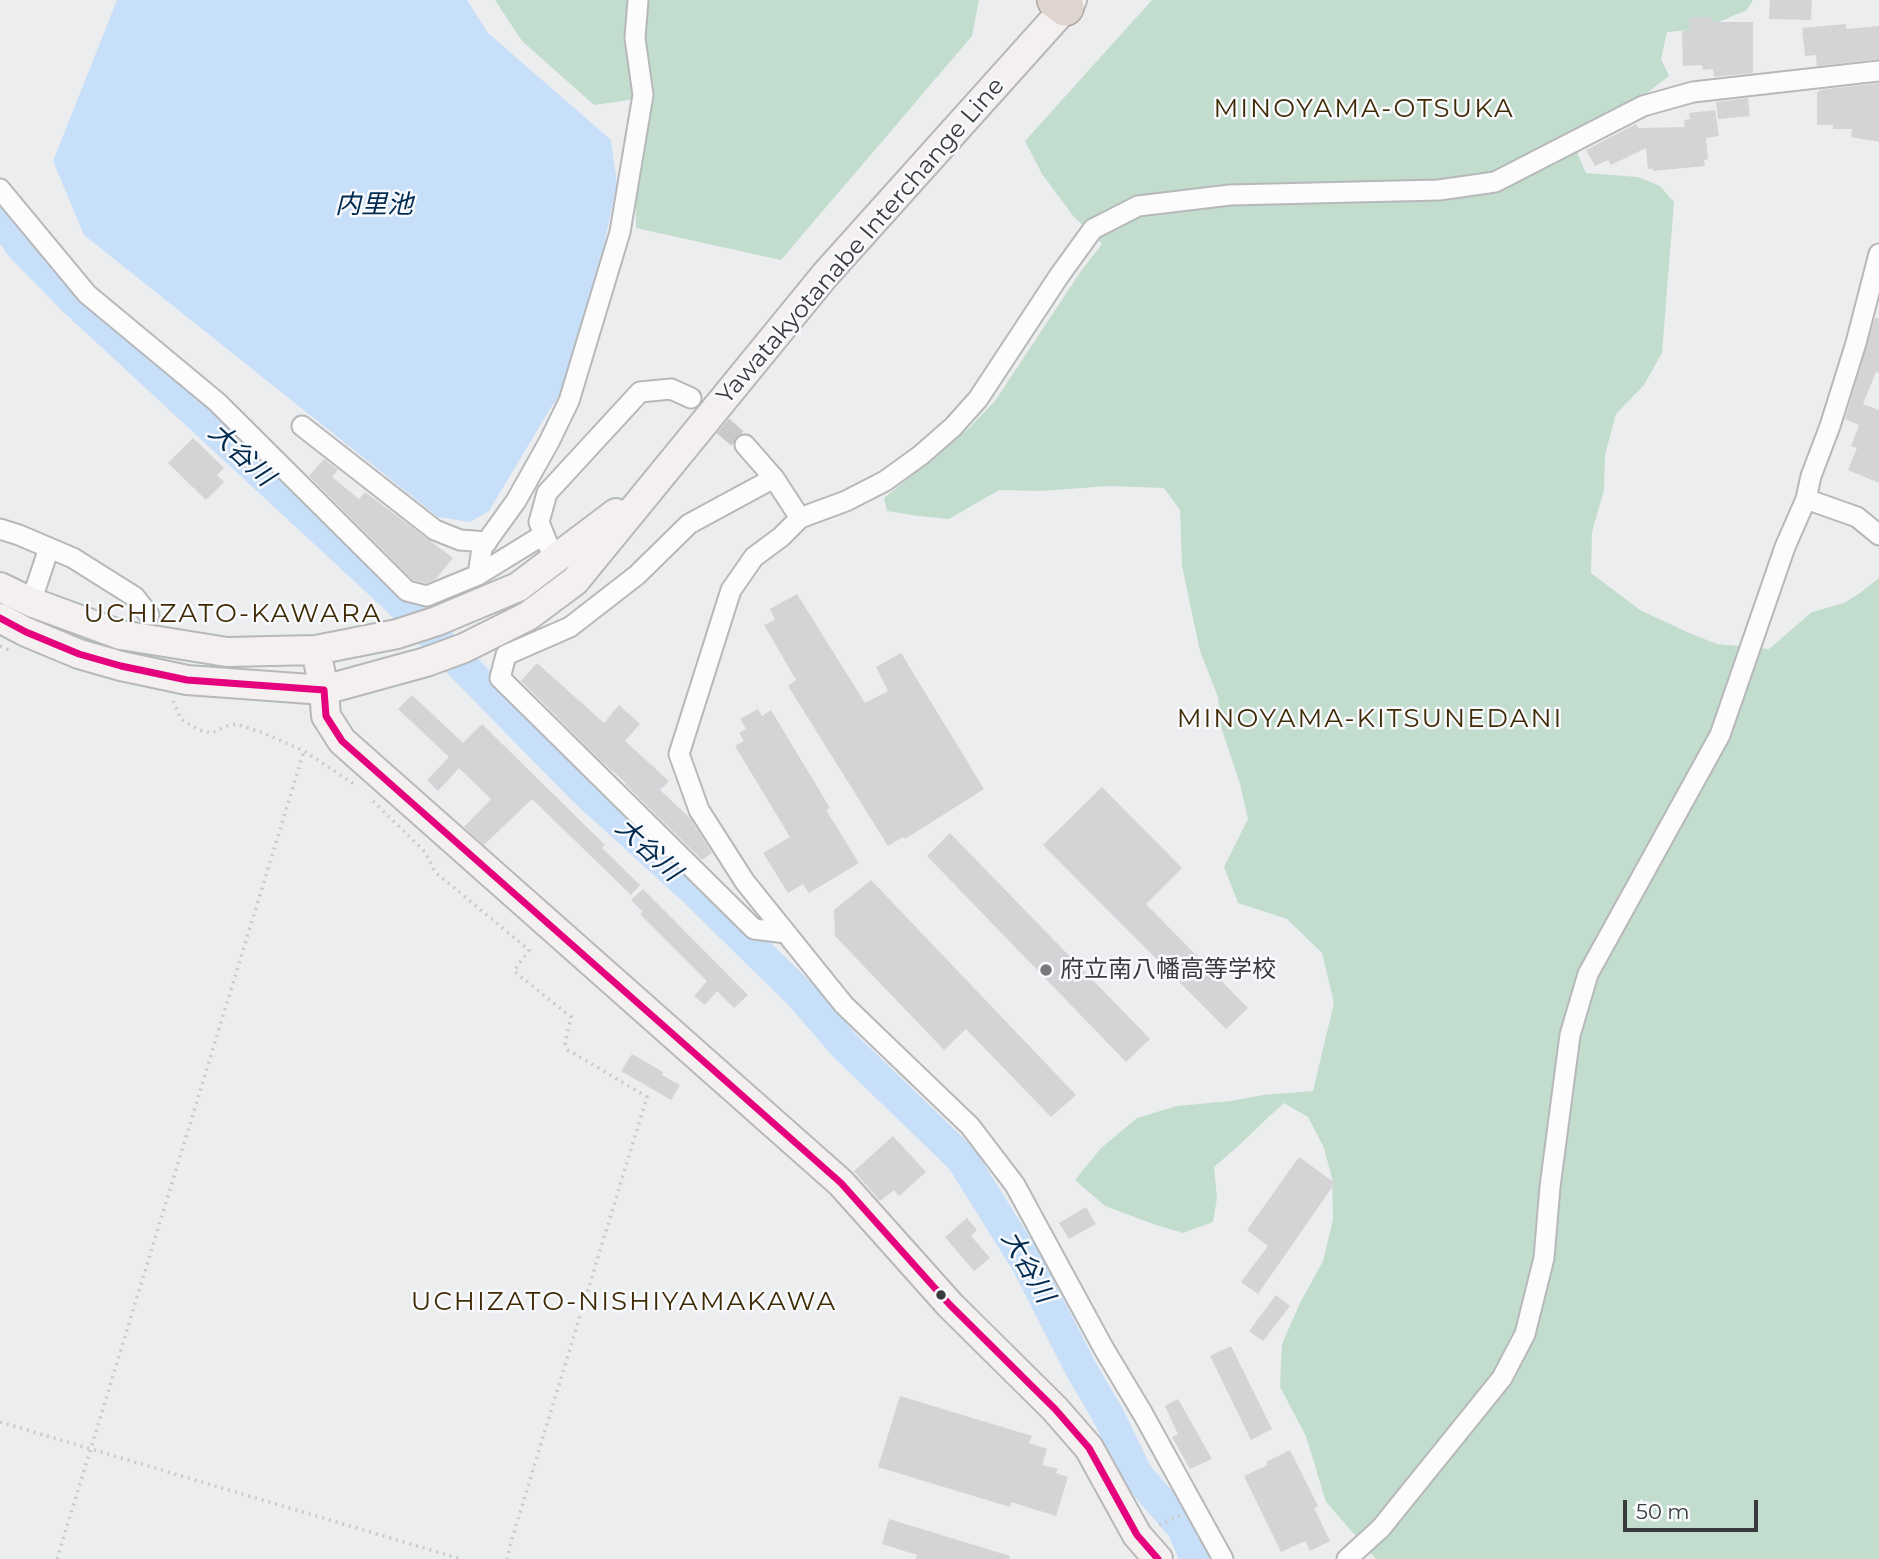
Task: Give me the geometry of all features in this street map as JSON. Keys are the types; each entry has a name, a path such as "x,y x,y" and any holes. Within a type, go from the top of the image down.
{"main road":[{"name":"Yawatakyotanabe Interchange Line","path":"0,618 68,649 121,666 187,680 324,690 426,662 464,648 528,616 575,581 825,275 1063,2"},
{"name":"Yawatakyotanabe Interchange Line","path":"0,587 31,602 121,635 228,652 316,650 397,634 437,621 518,587 550,547 653,486"},
{"path":"316,650 326,716 342,741 841,1183 950,1305 1055,1409 1089,1448 1137,1535 1157,1559"}],"street":[{"path":"478,575 482,548 516,501 569,401 620,232 643,95 635,38 638,0"},
{"path":"1223,1559 1015,1185 970,1126 844,1005 745,882 699,810 679,754 731,590 754,557 781,537 800,518 846,501 885,481 953,428 978,399 1093,229 1138,206 1230,195 1439,190 1495,182 1643,106 1693,92 1879,71"},
{"path":"0,189 87,294 217,402 407,591 428,596 550,547"},
{"path":"1347,1559 1381,1528 1503,1378 1525,1334 1544,1258 1550,1187 1570,1035 1588,974 1720,735 1785,547 1806,499 1811,476 1856,343 1879,254"},
{"path":"575,581 550,547 539,522 547,493 640,392 671,389 691,398"},
{"path":"302,426 435,530 460,540 487,542"},
{"path":"746,445 774,478 800,518"},
{"path":"774,478 689,524 637,575 570,627 506,655 500,678 754,929 786,933"},
{"path":"1806,499 1857,517 1879,535"},
{"path":"0,529 73,558 135,597 149,615"},
{"path":"31,602 49,548"}],"path":[{"path":"173,701 181,719 199,730 212,733 236,724 304,751 358,787"},
{"path":"57,1559 304,751"},
{"path":"368,796 425,852 435,872 529,950 514,971 571,1017 565,1043 568,1050 647,1097 508,1559"},
{"path":"0,1422 461,1559"},
{"path":"1137,1535 1195,1508"}],"green space":[{"path":"495,0 979,0 972,36 781,260 636,228 636,99 594,105 522,41"},
{"path":"1152,0 1753,0 1747,10 1702,29 1667,32 1661,59 1669,76 1639,99 1569,134 1586,173 1638,177 1660,186 1674,202 1662,353 1644,385 1616,414 1605,455 1604,490 1592,532 1591,573 1640,610 1689,633 1717,644 1769,649 1812,612 1844,603 1879,578 1879,1559 1376,1559 1326,1502 1306,1436 1280,1387 1282,1344 1323,1261 1333,1220 1332,1178 1324,1148 1308,1117 1284,1103 1214,1167 1217,1198 1213,1222 1183,1233 1105,1206 1075,1180 1101,1148 1137,1118 1177,1106 1313,1091 1334,1003 1322,953 1287,919 1238,903 1224,867 1248,819 1240,784 1221,727 1218,697 1200,651 1182,566 1180,510 1164,488 1110,486 1041,491 999,490 949,519 887,511 884,498 968,429 995,401 1081,271 1102,244 1074,217 1042,174 1025,141"}],"water":[{"name":"内里池","path":"117,0 467,0 488,33 611,140 617,184 575,381 553,404 489,511 470,522 438,517 84,235 53,161"}],"building":[{"path":"1770,0 1812,0 1811,20 1769,19"},
{"path":"1712,17 1712,22 1753,22 1753,73 1714,77 1713,69 1703,70 1702,65 1683,66 1682,31 1689,30 1689,18"},
{"path":"1846,24 1846,29 1879,26 1879,59 1817,66 1816,55 1805,56 1802,28"},
{"path":"1879,83 1879,142 1851,137 1852,129 1833,129 1833,125 1817,125 1819,90"},
{"path":"1748,98 1750,116 1718,119 1716,102"},
{"path":"1715,110 1719,136 1706,138 1708,159 1704,160 1705,166 1653,171 1648,169 1646,148 1611,165 1608,160 1595,166 1586,150 1636,124 1638,128 1685,127 1684,120 1690,119 1689,113"},
{"path":"1875,318 1879,318 1879,373 1876,372 1863,404 1879,410 1879,483 1848,470 1857,448 1851,446 1859,425 1845,419"},
{"path":"193,438 224,468 217,475 224,482 206,500 168,463"},
{"path":"324,459 338,470 332,477 359,499 365,492 453,558 435,580 426,583 413,580 309,476"},
{"path":"797,594 865,703 888,691 876,667 901,653 984,789 905,839 903,837 888,846 788,686 796,680 764,625 775,620 770,609"},
{"path":"537,663 604,723 619,705 640,724 625,741 669,781 660,790 690,818 712,853 702,860 521,681"},
{"path":"412,695 463,743 482,724 605,845 602,848 640,885 631,895 532,799 484,845 464,827 491,799 459,768 438,791 427,780 449,757 398,709"},
{"path":"758,709 762,716 771,710 830,808 826,810 859,863 809,893 803,884 788,893 763,853 790,837 735,746 744,741 739,733 746,729 740,719"},
{"path":"1102,787 1182,868 1146,904 1248,1008 1226,1029 1043,845"},
{"path":"950,833 1150,1039 1126,1062 927,856"},
{"path":"871,880 1076,1095 1051,1117 966,1029 944,1050 835,936 834,910"},
{"path":"643,889 748,995 734,1008 717,991 705,1005 694,996 707,981 640,914 643,912 631,900"},
{"path":"632,1054 680,1085 671,1100 621,1071"},
{"path":"893,1136 926,1172 899,1196 894,1190 880,1201 854,1171"},
{"path":"1299,1157 1335,1183 1258,1294 1241,1282 1268,1246 1247,1230"},
{"path":"1086,1207 1096,1224 1069,1239 1059,1223"},
{"path":"967,1218 977,1230 971,1236 990,1258 974,1271 945,1237"},
{"path":"1276,1295 1290,1306 1263,1341 1249,1331"},
{"path":"1231,1346 1272,1429 1251,1440 1210,1356"},
{"path":"900,1396 1032,1436 1029,1443 1047,1449 1042,1465 1058,1469 1056,1473 1068,1477 1056,1516 1011,1502 1010,1507 878,1467"},
{"path":"1178,1399 1212,1459 1190,1469 1172,1437 1178,1434 1165,1406"},
{"path":"1290,1450 1318,1506 1314,1508 1330,1541 1310,1551 1305,1541 1281,1552 1244,1476 1268,1465 1266,1462"},
{"path":"889,1519 1010,1556 1009,1559 916,1559 917,1555 882,1544"}],"waterway":[{"name":"大谷川","path":"0,217 22,247 74,300 396,598 586,792 694,890 801,995 844,1045 962,1159 1027,1263 1137,1475 1183,1528 1196,1559"}],"tunnel":[{"path":"701,407 745,445"}],"transit line":[{"path":"0,618 79,654 121,666 187,680 324,690 326,716 342,741 841,1183 950,1305 1055,1409 1089,1448 1137,1535 1158,1559"}],"place":[{"name":"府立南八幡高等学校","path":"1046,970"}],"district":[{"name":"MINOYAMA-OTSUKA","path":"1364,109"},
{"name":"UCHIZATO-KAWARA","path":"233,614"},
{"name":"MINOYAMA-KITSUNEDANI","path":"1370,719"},
{"name":"UCHIZATO-NISHIYAMAKAWA","path":"624,1302"}]}
